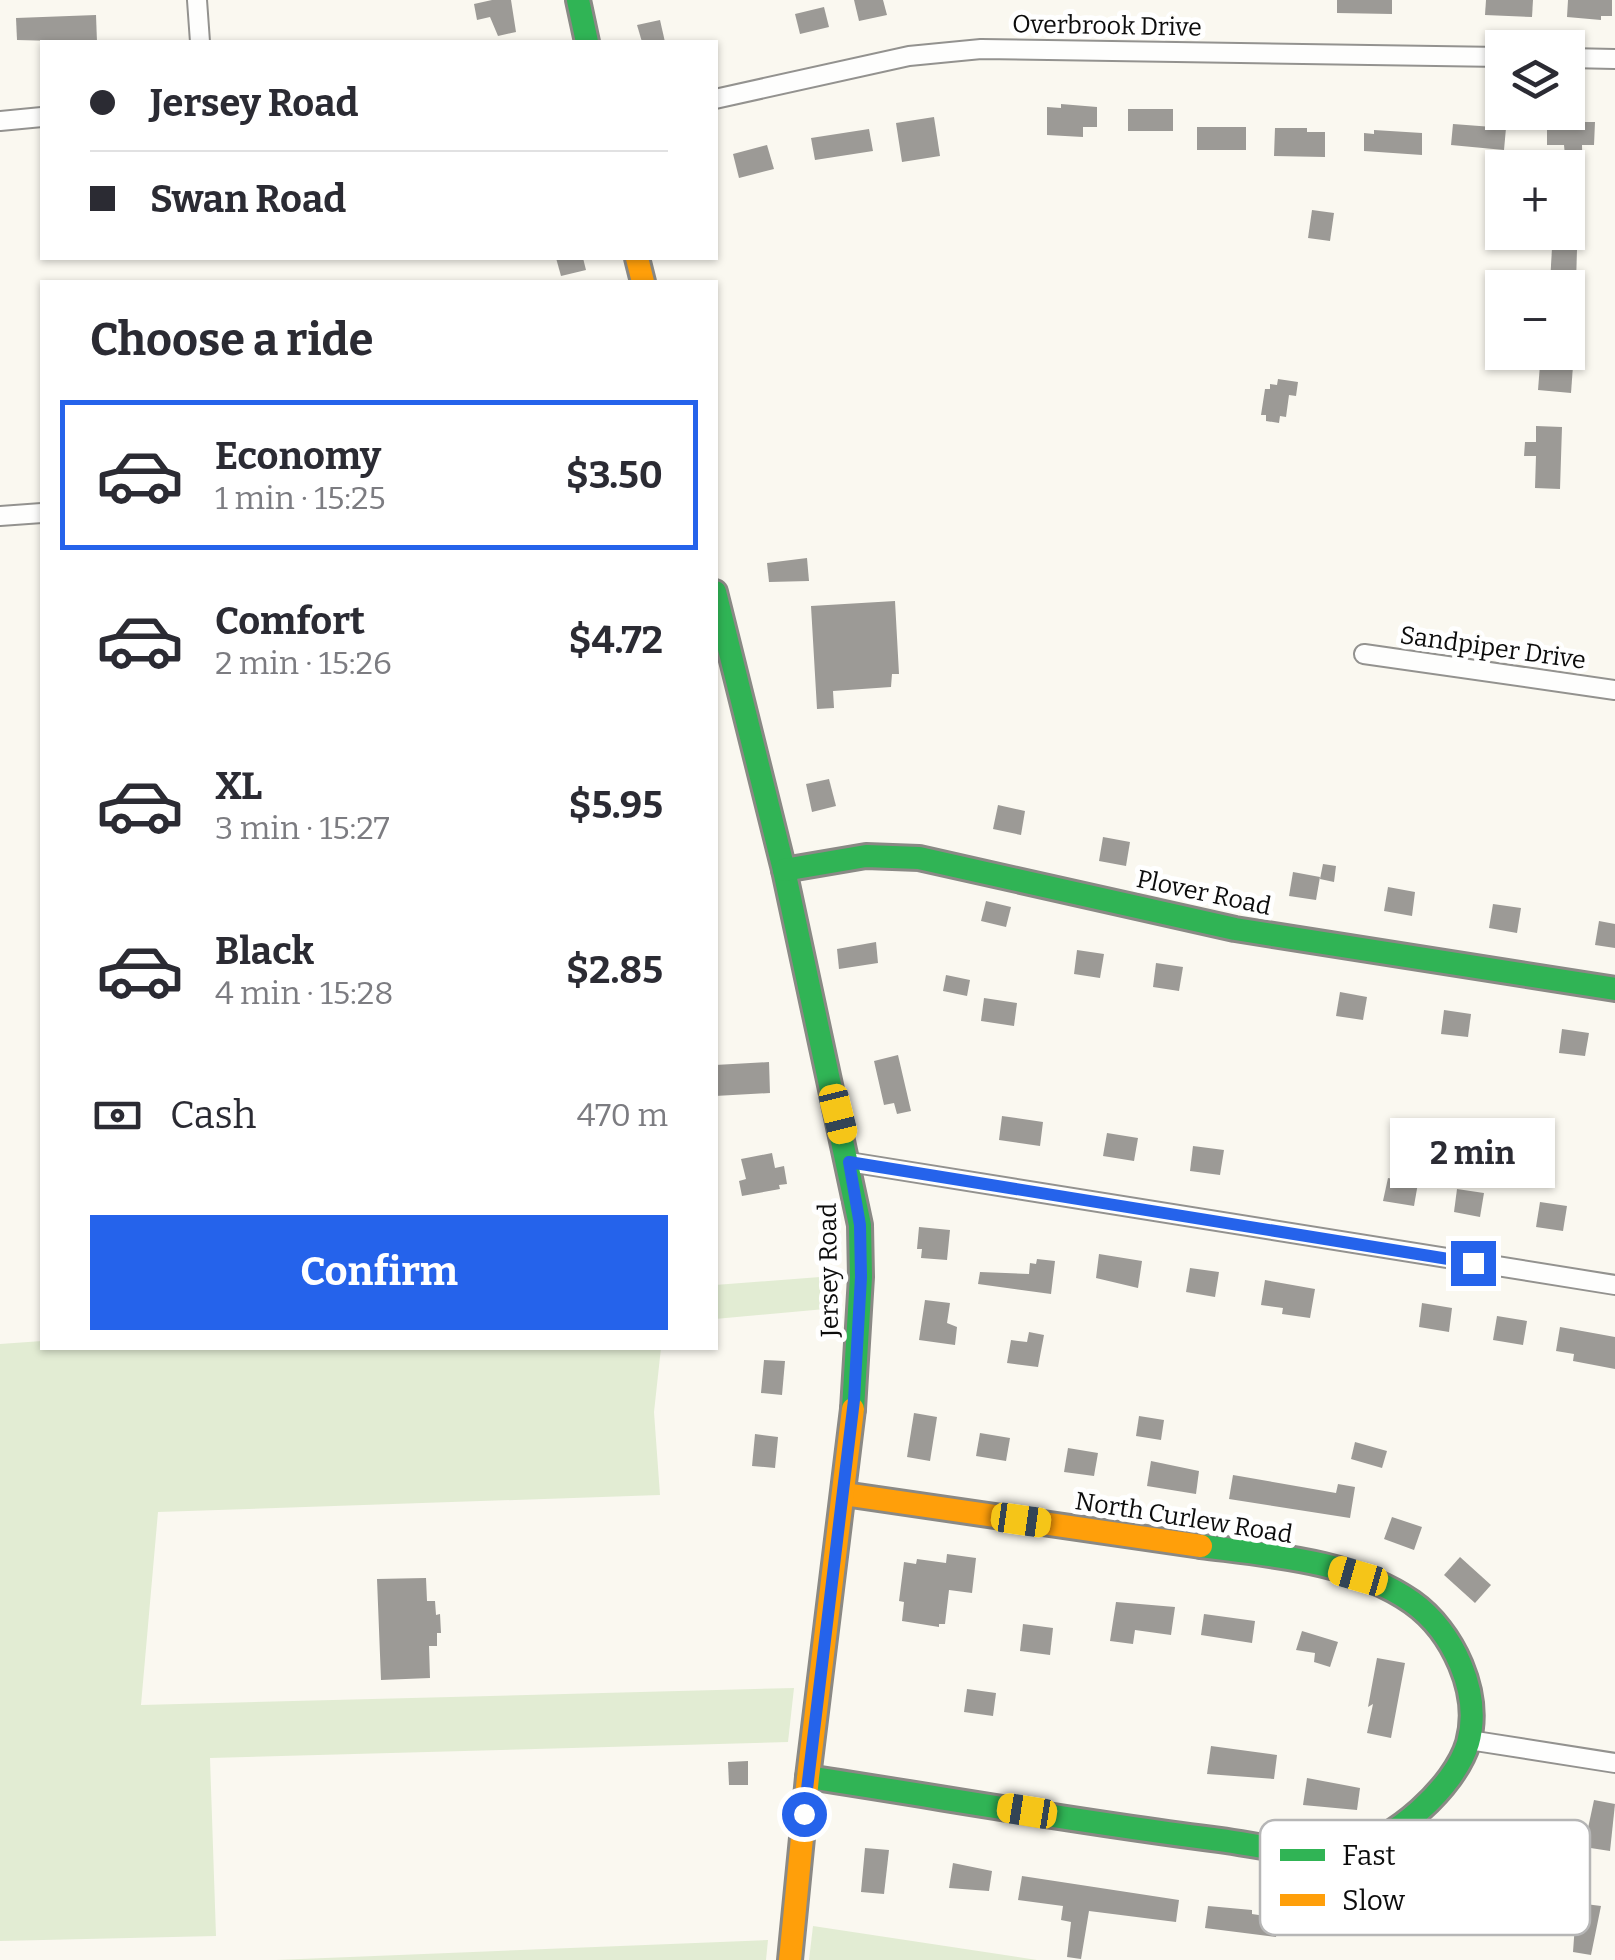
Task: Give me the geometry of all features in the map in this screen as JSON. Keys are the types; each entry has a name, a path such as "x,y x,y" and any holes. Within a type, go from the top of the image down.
{"street":[{"path":"198,0 200,40"},
{"path":"578,0 587,40"},
{"name":"Overbrook Drive","path":"718,98 909,56 980,49 1485,56"},
{"path":"1585,58 1615,59"},
{"path":"0,120 40,117"},
{"path":"0,516 40,513"},
{"name":"Jersey Road","path":"718,604 784,870 860,1225 861,1277 844,1494 808,1777 790,1960"},
{"name":"Sandpiper Drive","path":"1364,654 1615,690"},
{"name":"Plover Road","path":"784,870 866,856 920,858 1235,929 1615,989"},
{"path":"849,1162 1615,1286"},
{"name":"North Curlew Road","path":"844,1494 1215,1548 1320,1566 1384,1584 1421,1610 1458,1656 1468,1683 1469,1740"},
{"path":"1410,1820 1452,1771 1469,1740 1615,1763"},
{"path":"808,1777 1260,1846"}],"green space":[{"path":"833,1276 836,1308 718,1319 718,1285"},
{"path":"40,1341 40,1350 661,1350 654,1412 660,1495 158,1512 141,1705 794,1688 788,1742 210,1758 216,1936 0,1941 0,1344"},
{"path":"813,1926 1037,1960 809,1960"},
{"path":"768,1940 766,1960 276,1960"}],"building":[{"path":"511,0 516,32 498,36 490,17 477,20 474,4"},
{"path":"854,0 883,0 887,15 859,21"},
{"path":"1337,0 1392,0 1392,14 1337,13"},
{"path":"1486,0 1533,0 1532,17 1485,15"},
{"path":"1568,0 1612,0 1612,16 1601,16 1601,20 1567,17"},
{"path":"824,7 829,27 800,34 795,14"},
{"path":"96,15 97,40 17,40 16,18"},
{"path":"660,20 665,40 641,40 637,25"},
{"path":"1061,104 1097,107 1097,127 1083,127 1083,137 1047,135 1047,107 1061,108"},
{"path":"1128,109 1173,109 1173,131 1128,131"},
{"path":"934,117 940,156 902,162 896,123"},
{"path":"1585,122 1595,122 1594,145 1564,150 1564,145 1547,145 1547,130 1585,130"},
{"path":"1453,124 1506,130 1504,150 1451,145"},
{"path":"1197,127 1246,127 1246,150 1197,150"},
{"path":"1275,128 1325,132 1325,157 1274,156"},
{"path":"869,129 873,151 815,160 811,138"},
{"path":"1374,130 1422,133 1422,155 1364,151 1364,133 1374,134"},
{"path":"767,145 774,169 739,178 733,154"},
{"path":"1312,210 1334,213 1330,241 1308,238"},
{"path":"1552,250 1577,250 1576,270 1551,270"},
{"path":"557,260 584,260 586,270 561,276"},
{"path":"1540,370 1573,370 1571,393 1538,390"},
{"path":"1278,379 1298,382 1296,396 1289,395 1286,417 1280,416 1279,423 1266,421 1266,415 1261,415 1265,389 1270,389 1270,384 1277,385"},
{"path":"1536,426 1562,427 1560,489 1535,488 1536,456 1524,456 1525,442 1536,442"},
{"path":"807,558 809,581 769,582 767,563"},
{"path":"895,601 899,674 892,674 891,687 833,691 834,708 817,709 811,606"},
{"path":"829,779 836,806 812,812 806,784"},
{"path":"998,805 1025,811 1021,835 993,829"},
{"path":"1103,837 1130,842 1126,866 1099,861"},
{"path":"1323,864 1336,866 1334,882 1320,879"},
{"path":"1293,872 1320,877 1316,900 1289,896"},
{"path":"1388,887 1415,892 1412,916 1384,911"},
{"path":"986,901 1011,907 1006,927 981,921"},
{"path":"1493,904 1521,908 1517,933 1489,928"},
{"path":"1599,921 1615,924 1615,948 1595,945"},
{"path":"876,942 878,963 839,969 837,949"},
{"path":"1077,950 1104,954 1100,978 1074,974"},
{"path":"1156,963 1183,967 1179,991 1153,987"},
{"path":"946,975 970,980 967,996 943,991"},
{"path":"1340,992 1367,997 1363,1020 1336,1016"},
{"path":"984,998 1017,1003 1014,1026 981,1021"},
{"path":"1444,1010 1471,1014 1468,1037 1441,1034"},
{"path":"1562,1029 1589,1033 1585,1056 1559,1053"},
{"path":"898,1055 911,1111 897,1114 894,1103 884,1105 874,1061"},
{"path":"769,1062 770,1093 718,1096 718,1065"},
{"path":"1002,1116 1043,1122 1040,1146 999,1140"},
{"path":"1107,1133 1138,1138 1134,1161 1103,1156"},
{"path":"1193,1146 1224,1150 1220,1175 1190,1171"},
{"path":"772,1153 775,1168 784,1166 787,1184 779,1185 780,1189 742,1196 739,1181 746,1179 741,1159"},
{"path":"1388,1178 1418,1183 1414,1206 1383,1201"},
{"path":"1457,1189 1484,1193 1480,1217 1454,1212"},
{"path":"1540,1202 1567,1206 1563,1231 1536,1227"},
{"path":"919,1227 950,1230 947,1260 921,1258 922,1249 917,1249"},
{"path":"1099,1254 1142,1261 1138,1288 1096,1278"},
{"path":"1037,1259 1055,1261 1051,1294 978,1284 980,1272 1029,1274 1030,1263 1036,1264"},
{"path":"1190,1268 1219,1272 1215,1297 1186,1292"},
{"path":"1265,1280 1315,1289 1310,1318 1282,1314 1283,1308 1261,1305"},
{"path":"925,1300 950,1303 947,1323 957,1327 955,1345 919,1340"},
{"path":"1422,1303 1452,1308 1449,1332 1419,1327"},
{"path":"1497,1316 1527,1321 1523,1345 1493,1340"},
{"path":"1560,1327 1615,1337 1615,1369 1573,1361 1574,1354 1556,1351"},
{"path":"1029,1332 1044,1335 1038,1367 1007,1363 1011,1340 1027,1342"},
{"path":"764,1360 785,1361 782,1395 761,1393"},
{"path":"914,1413 937,1417 930,1461 907,1457"},
{"path":"1139,1416 1164,1420 1161,1440 1136,1436"},
{"path":"980,1433 1010,1438 1006,1461 976,1456"},
{"path":"755,1434 778,1437 775,1468 752,1466"},
{"path":"1355,1442 1387,1451 1382,1468 1351,1459"},
{"path":"1068,1448 1098,1453 1094,1476 1064,1472"},
{"path":"1151,1461 1199,1471 1196,1494 1147,1486"},
{"path":"1233,1475 1336,1493 1338,1484 1355,1487 1350,1518 1229,1499"},
{"path":"1392,1517 1422,1527 1414,1550 1384,1539"},
{"path":"947,1554 976,1558 972,1593 949,1590 945,1624 939,1627 902,1621 904,1602 899,1601 904,1562 916,1564 917,1559 946,1563"},
{"path":"1460,1557 1491,1585 1475,1603 1444,1575"},
{"path":"426,1578 427,1601 435,1601 441,1633 437,1633 437,1646 429,1646 430,1678 381,1680 377,1579"},
{"path":"1116,1602 1175,1607 1171,1635 1135,1630 1133,1644 1110,1641"},
{"path":"1204,1614 1255,1621 1252,1643 1201,1635"},
{"path":"1023,1624 1053,1628 1050,1655 1020,1651"},
{"path":"1302,1631 1338,1642 1330,1667 1314,1662 1315,1653 1296,1650"},
{"path":"1377,1658 1405,1663 1391,1738 1367,1733"},
{"path":"967,1689 996,1693 993,1716 964,1712"},
{"path":"1211,1746 1277,1755 1274,1779 1207,1774"},
{"path":"748,1761 748,1785 729,1785 728,1762"},
{"path":"1307,1778 1360,1788 1357,1810 1303,1805"},
{"path":"1594,1800 1615,1804 1610,1851 1590,1848"},
{"path":"865,1848 889,1850 884,1894 861,1892"},
{"path":"953,1863 992,1871 989,1891 949,1888"},
{"path":"1022,1876 1179,1900 1176,1922 1089,1911 1081,1959 1067,1957 1071,1922 1061,1920 1063,1906 1018,1900"},
{"path":"1590,1905 1601,1906 1591,1955 1573,1952 1574,1935 1590,1935"},
{"path":"1208,1906 1252,1910 1252,1914 1260,1915 1260,1935 1205,1928"}],"traffic: fast":[{"path":"578,0 587,40"},
{"path":"718,604 784,870 860,1225 853,1409"},
{"path":"784,870 866,856 919,858 1235,929 1615,989"},
{"path":"1201,1546 1311,1562 1364,1577 1412,1602 1440,1629 1467,1684 1471,1704 1468,1743 1450,1777 1407,1820"},
{"path":"808,1777 1260,1846"}],"traffic: slow":[{"path":"638,260 642,280"},
{"path":"790,1960 853,1409"},
{"path":"844,1494 1201,1546"}],"route":[{"path":"804,1814 854,1400 860,1225 849,1162 1473,1263"}]}
